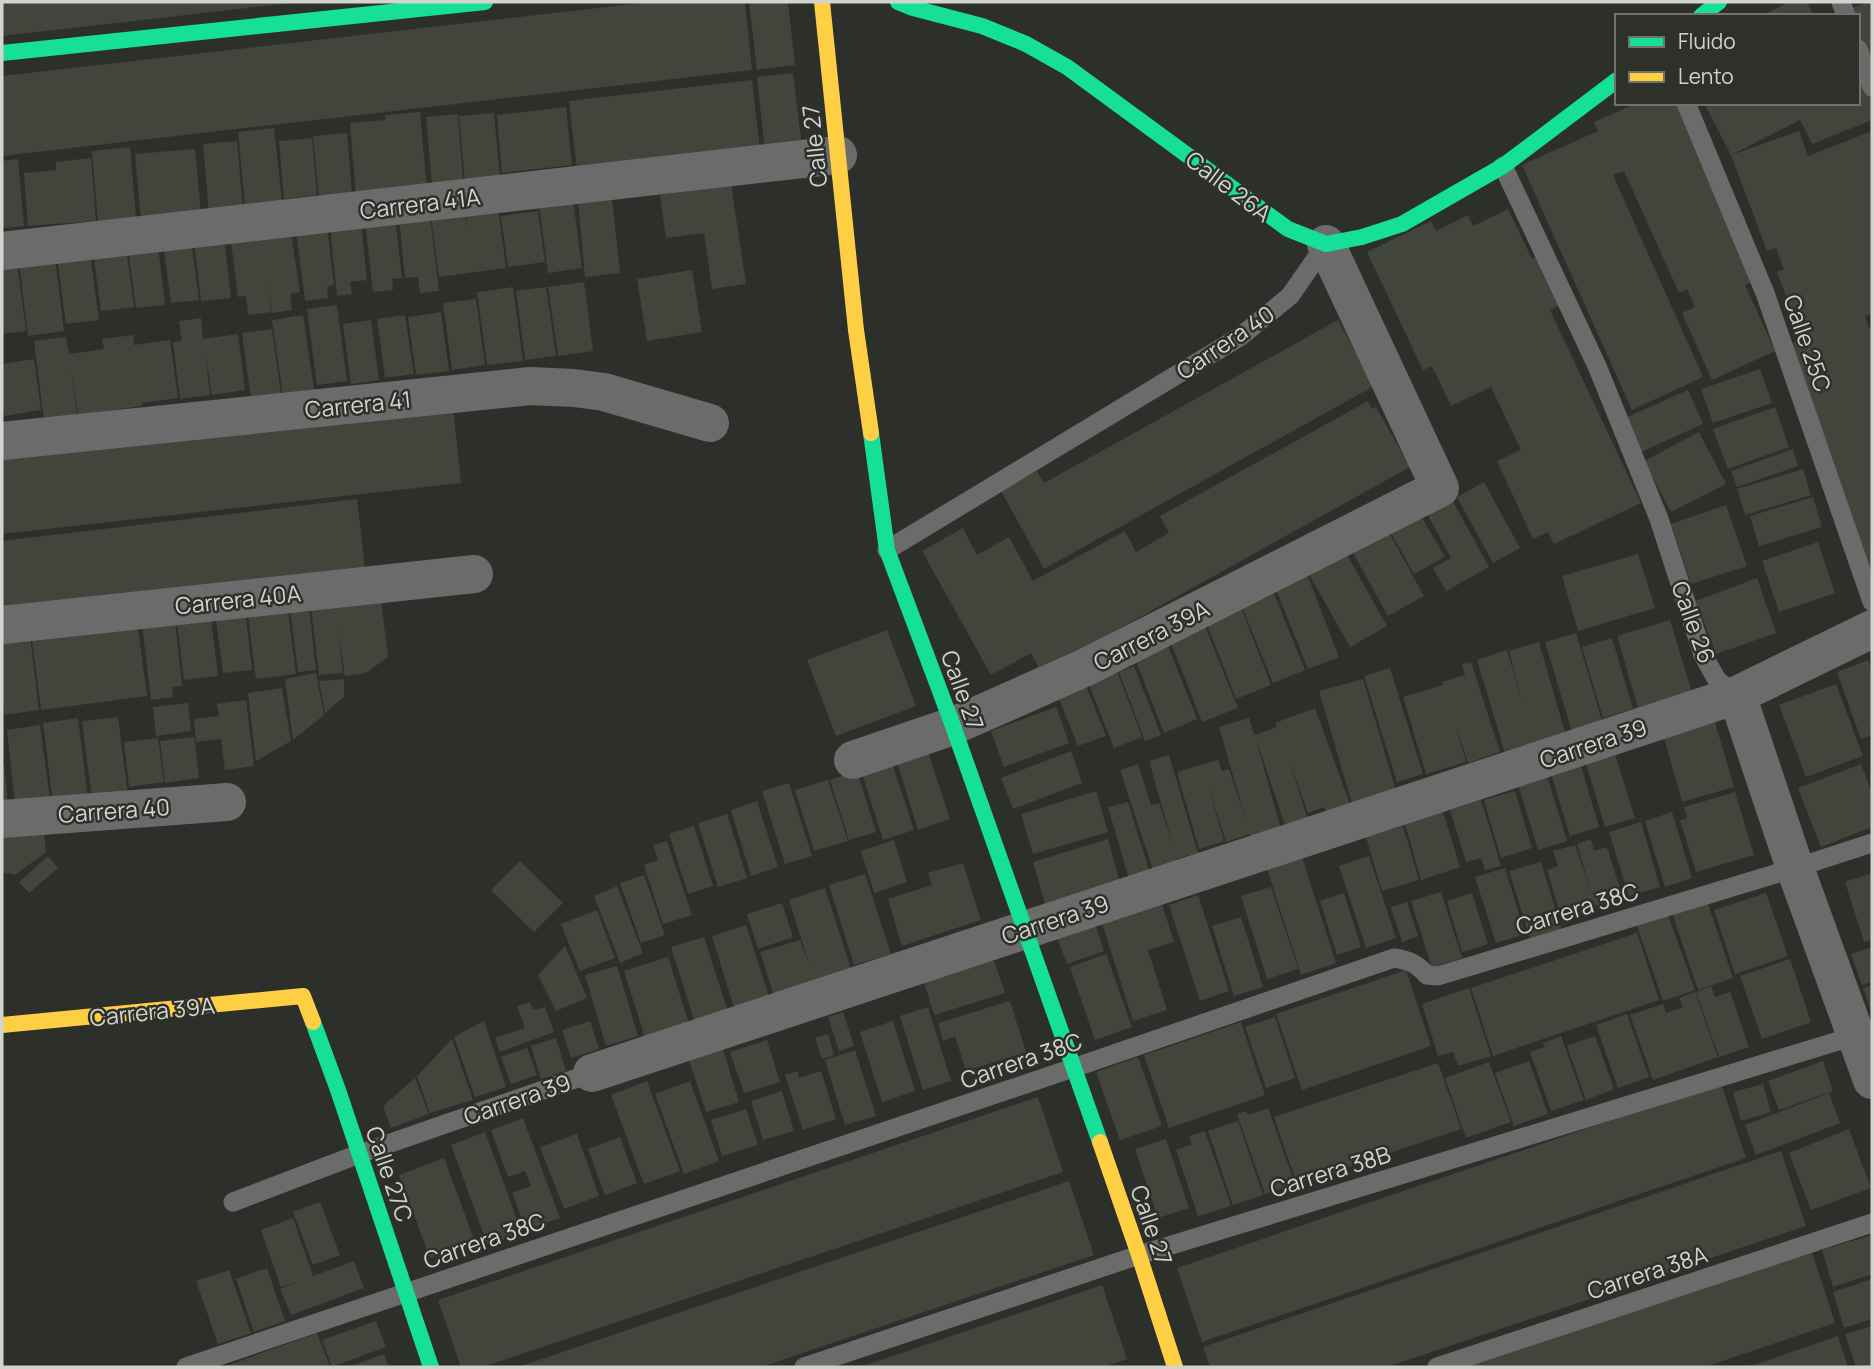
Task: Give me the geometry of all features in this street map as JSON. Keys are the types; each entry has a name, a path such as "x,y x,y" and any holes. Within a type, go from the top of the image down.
{"street":[{"path":"2,53 485,2"},
{"name":"Calle 27","path":"822,2 856,330 887,550 1025,929 1139,1255 1175,1367"},
{"name":"Calle 26A","path":"898,2 982,26 1026,44 1067,67 1288,229 1326,244"},
{"path":"1704,14 1719,2"},
{"path":"1326,244 1402,225 1503,166 1615,82"},
{"name":"Carrera 41A","path":"2,251 838,155"},
{"name":"Carrera 39A","path":"853,760 953,726 1084,668 1440,488 1326,244"},
{"name":"Carrera 41","path":"2,441 530,386 604,392 710,423"},
{"name":"Carrera 40A","path":"2,625 474,574"},
{"name":"Carrera 39","path":"592,1073 1737,695 1872,629"},
{"name":"Calle 26","path":"1737,695 1795,868 1864,1033 1872,1080"},
{"name":"Carrera 40","path":"2,819 227,802"},
{"name":"Carrera 39A","path":"2,1026 303,996"},
{"name":"Calle 27C","path":"303,996 338,1090 431,1367"}],"lane":[{"path":"1860,54 1872,87"},
{"name":"Calle 25C","path":"1687,105 1765,293 1872,602"},
{"name":"Calle 26","path":"1503,166 1597,366 1658,519 1703,655 1717,680 1737,695"},
{"name":"Carrera 40","path":"887,550 1241,336 1290,296 1326,244"},
{"name":"Carrera 38C","path":"186,1367 1394,958 1409,961 1427,975 1438,976 1872,843"},
{"name":"Carrera 38B","path":"804,1367 1139,1255 1864,1033"},
{"name":"Carrera 39","path":"233,1202 359,1154 592,1073"},
{"name":"Carrera 38A","path":"1437,1367 1872,1223"}],"building":[{"path":"2,2 291,2 291,3 2,36"},
{"path":"650,2 745,2 752,70 2,156 2,76"},
{"path":"749,2 788,2 795,65 757,70"},
{"path":"1789,2 1807,2 1813,14 1765,14"},
{"path":"1872,2 1872,63 1860,36 1860,14 1850,14 1848,10"},
{"path":"793,73 802,147 765,151 757,77"},
{"path":"1860,73 1872,100 1872,120 1812,144 1800,120 1731,155 1705,105 1860,105"},
{"path":"752,80 761,159 578,179 569,101"},
{"path":"1632,105 1677,105 1756,281 1745,285 1775,351 1712,380 1682,313 1695,307 1687,289 1679,293 1624,171 1613,175 1703,377 1632,410 1522,165 1598,131 1594,122"},
{"path":"566,107 572,165 502,173 497,115"},
{"path":"420,112 427,191 356,197 350,123 385,120 385,115"},
{"path":"494,113 500,178 465,181 459,116"},
{"path":"458,114 463,181 432,184 426,117"},
{"path":"274,128 282,201 245,205 238,132"},
{"path":"1799,131 1808,156 1872,131 1872,314 1865,316 1869,328 1872,326 1870,568 1788,345 1802,339 1777,272 1784,269 1776,248 1767,251 1731,155"},
{"path":"347,133 352,194 319,198 313,136"},
{"path":"312,138 317,195 284,199 279,141"},
{"path":"237,141 243,209 209,213 203,144"},
{"path":"130,147 136,218 98,222 92,151"},
{"path":"195,149 201,214 141,219 135,154"},
{"path":"91,158 96,221 28,226 24,173 56,170 56,162"},
{"path":"18,159 24,226 2,228 2,161"},
{"path":"731,184 746,284 712,289 704,233 666,238 660,195"},
{"path":"612,198 620,273 585,277 578,201"},
{"path":"573,199 582,268 548,273 539,203"},
{"path":"498,207 506,268 439,277 431,215 465,211 467,228 466,211"},
{"path":"1508,209 1532,259 1539,256 1562,304 1550,310 1641,503 1554,544 1548,532 1533,539 1497,461 1521,450 1491,387 1451,406 1432,366 1423,370 1367,252 1431,221 1436,231 1468,215 1473,226"},
{"path":"538,211 545,262 508,267 501,216"},
{"path":"430,215 439,291 420,293 418,277 405,278 399,219"},
{"path":"395,217 402,278 392,279 393,290 373,292 365,221"},
{"path":"361,224 367,280 350,282 352,294 337,296 330,227"},
{"path":"290,226 300,292 290,294 292,310 272,313 268,281 271,312 248,315 246,296 238,297 230,234"},
{"path":"327,226 334,285 327,287 328,298 305,301 296,230"},
{"path":"223,229 231,298 201,301 193,234"},
{"path":"191,240 199,300 171,303 163,243"},
{"path":"158,246 165,305 136,308 128,249"},
{"path":"126,248 134,307 101,311 93,252"},
{"path":"90,253 99,320 66,324 57,258"},
{"path":"55,257 64,331 28,336 19,262"},
{"path":"17,263 26,331 2,334 2,264"},
{"path":"692,270 702,332 647,341 637,279"},
{"path":"584,282 593,351 558,356 548,287"},
{"path":"513,287 523,361 487,365 477,292"},
{"path":"546,287 556,356 525,360 516,291"},
{"path":"476,299 485,365 452,370 443,303"},
{"path":"337,305 347,381 317,385 307,309"},
{"path":"441,312 449,371 416,375 408,317"},
{"path":"303,315 314,390 283,395 272,320"},
{"path":"405,315 414,374 385,378 377,319"},
{"path":"201,318 203,339 238,334 245,390 212,395 205,350 210,395 180,399 173,342 182,341 179,321"},
{"path":"371,320 379,380 351,384 343,324"},
{"path":"1338,320 1374,386 1044,569 1001,491 1037,471 1044,483"},
{"path":"272,329 281,395 251,399 242,333"},
{"path":"133,335 134,345 170,340 178,398 78,415 70,363 77,415 44,420 34,341 66,337 69,354 104,349 102,339"},
{"path":"34,359 41,410 4,416 2,364"},
{"path":"1760,369 1772,403 1713,423 1701,389"},
{"path":"1688,390 1703,424 1641,452 1625,418"},
{"path":"452,398 461,483 2,534 2,448"},
{"path":"1368,401 1372,409 1376,407 1410,467 1041,672 1031,653 991,675 922,551 963,528 977,555 1009,537 1033,581 1125,531 1136,552 1169,533 1160,516"},
{"path":"1775,407 1789,447 1728,469 1713,429"},
{"path":"1699,432 1726,484 1671,512 1644,461"},
{"path":"1793,449 1798,466 1737,487 1731,471"},
{"path":"1803,469 1811,495 1745,515 1737,489"},
{"path":"1484,482 1520,548 1493,563 1457,497"},
{"path":"1813,497 1822,527 1759,546 1750,516"},
{"path":"1451,498 1489,567 1446,591 1433,568 1451,558 1426,512"},
{"path":"357,499 365,569 2,612 2,541"},
{"path":"1726,505 1747,566 1691,584 1671,524"},
{"path":"1420,514 1445,557 1414,574 1390,531"},
{"path":"1388,531 1424,596 1388,616 1352,551"},
{"path":"1818,542 1835,593 1779,612 1762,561"},
{"path":"1342,546 1387,626 1350,647 1305,567"},
{"path":"1638,554 1655,608 1578,631 1562,576"},
{"path":"1305,569 1339,657 1308,669 1273,582"},
{"path":"1757,578 1776,633 1716,654 1696,601"},
{"path":"1270,584 1305,670 1273,683 1238,597"},
{"path":"381,600 388,657 366,673 345,676 337,626 343,673 319,675 311,607"},
{"path":"1238,600 1271,685 1236,699 1203,614"},
{"path":"309,607 316,670 298,672 290,609"},
{"path":"288,610 296,674 256,679 248,615"},
{"path":"246,617 252,670 223,673 216,620"},
{"path":"211,619 218,676 184,680 177,624"},
{"path":"1670,620 1693,696 1639,711 1617,636"},
{"path":"175,621 182,686 172,687 173,697 151,700 142,624"},
{"path":"1204,624 1238,708 1202,722 1169,638"},
{"path":"138,628 147,696 41,710 32,640"},
{"path":"887,630 916,706 836,736 807,660"},
{"path":"1576,633 1603,724 1572,732 1545,642"},
{"path":"30,636 39,710 4,715 2,639"},
{"path":"1165,638 1197,719 1164,733 1132,651"},
{"path":"1612,638 1633,709 1603,718 1582,647"},
{"path":"1539,642 1566,736 1505,753 1477,660 1507,650 1522,702 1509,651"},
{"path":"1868,660 1872,671 1872,735 1861,739 1837,672"},
{"path":"1471,662 1500,752 1468,763 1455,723 1466,762 1426,774 1403,697 1465,675 1462,664"},
{"path":"1134,666 1161,735 1145,741 1119,672"},
{"path":"1390,668 1423,774 1397,782 1364,676"},
{"path":"1116,669 1142,737 1114,748 1087,680"},
{"path":"316,673 324,715 293,740 285,679"},
{"path":"344,679 344,697 325,713 319,681"},
{"path":"1363,679 1397,794 1353,807 1319,691"},
{"path":"1836,684 1863,756 1806,777 1779,705"},
{"path":"1086,686 1106,736 1078,746 1055,689"},
{"path":"282,688 291,741 256,761 248,693"},
{"path":"246,700 254,766 225,770 221,739 196,742 194,719 219,716 217,704"},
{"path":"188,703 191,731 156,736 153,707"},
{"path":"1056,707 1069,743 1004,767 991,731"},
{"path":"1315,708 1351,807 1327,815 1324,807 1308,813 1289,760 1307,817 1285,825 1256,739 1282,833 1253,842 1250,834 1226,842 1207,783 1224,841 1199,849 1177,772 1218,760 1222,771 1229,769 1247,824 1219,727 1249,718 1254,735 1277,727 1275,723"},
{"path":"118,717 128,795 92,799 82,721"},
{"path":"78,718 88,798 53,803 43,723"},
{"path":"1714,719 1734,787 1682,802 1663,734"},
{"path":"40,725 50,799 15,803 7,730"},
{"path":"194,737 199,778 165,783 160,741"},
{"path":"158,738 164,782 129,787 124,742"},
{"path":"927,749 950,819 918,830 896,759"},
{"path":"1071,751 1082,783 1013,809 1001,778"},
{"path":"1614,751 1635,818 1605,827 1585,760"},
{"path":"1169,755 1198,853 1177,859 1179,865 1154,873 1120,770 1138,764 1151,805 1159,803 1173,845 1149,761"},
{"path":"891,760 914,830 883,840 861,770"},
{"path":"4,764 8,803 2,803"},
{"path":"1861,764 1872,793 1872,827 1821,847 1798,788"},
{"path":"1581,766 1599,827 1570,836 1551,774"},
{"path":"1545,769 1567,841 1538,850 1516,778"},
{"path":"857,771 876,832 849,840 830,780"},
{"path":"828,780 848,841 814,851 795,790"},
{"path":"789,783 812,856 785,864 762,791"},
{"path":"1096,791 1108,832 1033,854 1021,814"},
{"path":"1515,791 1532,848 1501,858 1484,800"},
{"path":"1735,792 1754,855 1696,872 1680,820 1687,818 1684,807"},
{"path":"1481,800 1501,866 1485,870 1481,858 1466,862 1450,810"},
{"path":"757,801 778,867 751,876 731,810"},
{"path":"1128,802 1150,873 1129,879 1108,807"},
{"path":"1443,812 1460,867 1421,880 1405,824"},
{"path":"1672,812 1692,878 1665,887 1645,821"},
{"path":"727,814 747,878 718,887 698,823"},
{"path":"1641,822 1660,887 1629,896 1609,832"},
{"path":"694,826 713,886 688,894 669,834"},
{"path":"1403,826 1419,880 1382,891 1366,837"},
{"path":"44,831 46,852 15,875 2,872 2,836"},
{"path":"1108,839 1120,883 1045,904 1033,862"},
{"path":"1591,839 1594,851 1607,847 1623,898 1560,913 1547,870 1558,866 1553,851 1575,845 1591,892 1577,844"},
{"path":"894,840 907,882 874,893 861,851"},
{"path":"667,841 692,915 663,924 644,865 658,860 653,845"},
{"path":"1300,851 1336,963 1301,975 1265,862"},
{"path":"48,856 58,868 29,893 19,882"},
{"path":"1369,856 1396,938 1366,948 1339,866"},
{"path":"520,861 563,903 534,932 491,890"},
{"path":"1541,862 1562,931 1531,941 1509,871"},
{"path":"963,863 981,920 902,946 888,899 932,885 928,873"},
{"path":"1505,868 1525,934 1496,943 1475,877"},
{"path":"1872,873 1872,939 1864,942 1845,882"},
{"path":"865,874 891,954 854,965 829,885"},
{"path":"644,875 665,935 641,943 620,883"},
{"path":"617,886 643,953 620,963 594,896"},
{"path":"1271,887 1298,969 1267,979 1241,896"},
{"path":"825,888 851,969 774,996 760,952 800,940 810,967 789,900"},
{"path":"1441,892 1462,958 1432,968 1411,901"},
{"path":"1344,893 1361,947 1337,955 1320,901"},
{"path":"1472,893 1488,944 1462,952 1447,901"},
{"path":"1766,893 1788,956 1735,974 1714,910"},
{"path":"1198,895 1229,991 1200,1001 1169,905"},
{"path":"1160,898 1174,942 1148,950 1167,1010 1133,1021 1100,917"},
{"path":"1707,901 1733,978 1698,990 1672,913"},
{"path":"1407,902 1418,936 1402,942 1391,907"},
{"path":"782,903 793,937 758,949 747,914"},
{"path":"597,910 615,958 580,971 561,924"},
{"path":"1668,915 1695,990 1663,1001 1637,926"},
{"path":"1241,917 1263,987 1234,996 1212,926"},
{"path":"1095,923 1104,951 1067,964 1057,938"},
{"path":"746,925 770,1000 735,1011 712,936"},
{"path":"1637,933 1659,1000 1493,1056 1471,988"},
{"path":"704,937 728,1012 695,1023 671,947"},
{"path":"565,946 587,998 556,1011 538,975"},
{"path":"1872,947 1872,982 1862,985 1851,954"},
{"path":"1106,954 1132,1027 1095,1040 1070,967"},
{"path":"668,957 690,1027 646,1041 624,971"},
{"path":"1790,959 1811,1022 1762,1039 1740,976"},
{"path":"994,960 1005,993 934,1015 924,982"},
{"path":"617,966 638,1036 606,1046 585,975"},
{"path":"1406,970 1431,1046 1302,1090 1276,1014"},
{"path":"1872,985 1872,1013 1863,988"},
{"path":"1711,986 1715,997 1730,992 1749,1047 1719,1057 1696,992"},
{"path":"1469,988 1491,1056 1458,1066 1453,1052 1438,1056 1422,1004"},
{"path":"1695,992 1718,1057 1653,1080 1630,1015 1663,1004 1666,1013 1683,1007 1679,998"},
{"path":"1010,1001 1026,1052 966,1071 955,1036 943,1041 938,1023"},
{"path":"530,1002 533,1010 545,1007 554,1032 500,1052 495,1038 525,1028 517,1006"},
{"path":"928,1007 951,1081 923,1090 900,1016"},
{"path":"843,1012 854,1046 839,1051 828,1017"},
{"path":"1627,1014 1649,1077 1618,1088 1596,1025"},
{"path":"1275,1017 1295,1078 1266,1088 1245,1027"},
{"path":"484,1021 506,1087 475,1097 454,1037"},
{"path":"590,1021 599,1049 571,1058 562,1030"},
{"path":"893,1021 915,1091 882,1102 860,1032"},
{"path":"1241,1022 1265,1095 1169,1128 1144,1055"},
{"path":"828,1034 834,1055 822,1059 815,1038"},
{"path":"1561,1036 1584,1100 1551,1111 1530,1052 1545,1047 1543,1043"},
{"path":"1595,1036 1614,1089 1586,1100 1567,1046"},
{"path":"556,1038 566,1071 541,1079 531,1046"},
{"path":"452,1039 473,1100 430,1113 417,1076"},
{"path":"767,1040 780,1082 744,1093 730,1052"},
{"path":"527,1048 537,1075 511,1084 501,1057"},
{"path":"723,1049 739,1102 706,1112 689,1060"},
{"path":"855,1050 876,1116 845,1125 825,1060"},
{"path":"1138,1057 1162,1126 1120,1140 1096,1072"},
{"path":"1529,1061 1548,1114 1514,1126 1495,1073"},
{"path":"1823,1061 1833,1091 1779,1110 1768,1081"},
{"path":"1489,1062 1511,1122 1466,1138 1445,1078"},
{"path":"1438,1063 1461,1129 1297,1184 1274,1117"},
{"path":"798,1071 799,1078 821,1071 836,1119 803,1130 785,1075"},
{"path":"415,1078 429,1114 391,1128 383,1106"},
{"path":"647,1081 680,1171 644,1184 611,1095"},
{"path":"690,1081 719,1161 684,1174 655,1094"},
{"path":"1721,1083 1746,1158 1202,1342 1177,1268"},
{"path":"1763,1084 1771,1112 1741,1121 1733,1092"},
{"path":"782,1091 794,1131 763,1140 751,1101"},
{"path":"1829,1093 1840,1123 1756,1155 1745,1125"},
{"path":"1038,1097 1063,1172 483,1367 461,1367 438,1300"},
{"path":"1268,1108 1295,1184 1265,1194 1237,1114 1246,1111 1248,1115"},
{"path":"746,1109 758,1145 722,1156 711,1120"},
{"path":"523,1118 560,1218 526,1230 512,1193 531,1186 525,1171 508,1177 491,1130"},
{"path":"1238,1121 1263,1195 1233,1205 1208,1131"},
{"path":"1849,1129 1871,1188 1811,1210 1789,1153"},
{"path":"1205,1131 1231,1206 1198,1216 1176,1150 1192,1144 1189,1136"},
{"path":"485,1132 522,1233 488,1246 451,1145"},
{"path":"577,1134 599,1196 564,1209 540,1147"},
{"path":"620,1137 637,1183 605,1195 588,1149"},
{"path":"1166,1139 1189,1208 1158,1218 1135,1149"},
{"path":"1781,1151 1806,1226 1387,1367 1210,1367 1203,1347"},
{"path":"444,1158 475,1242 430,1258 399,1175"},
{"path":"1069,1181 1094,1255 761,1367 518,1367"},
{"path":"320,1202 340,1255 313,1265 293,1212"},
{"path":"293,1218 313,1276 354,1261 364,1288 291,1315 280,1289 298,1282 281,1287 261,1230"},
{"path":"1872,1235 1872,1274 1833,1287 1822,1250"},
{"path":"1811,1249 1835,1323 1705,1367 1463,1367"},
{"path":"267,1268 285,1321 254,1332 236,1279"},
{"path":"229,1270 251,1333 218,1344 196,1281"},
{"path":"1872,1279 1872,1319 1844,1328 1833,1292"},
{"path":"1102,1285 1127,1359 1103,1367 860,1367"},
{"path":"376,1321 386,1347 332,1367 322,1340"},
{"path":"1872,1326 1872,1367 1856,1367 1845,1334"},
{"path":"317,1333 330,1367 223,1367"},
{"path":"1838,1336 1848,1367 1748,1367"},
{"path":"384,1354 389,1367 349,1367"}],"traffic: fast":[{"path":"2,53 485,2"},
{"path":"898,2 982,26 1026,44 1067,67 1288,229 1326,244 1362,237 1402,224 1503,166 1615,82"},
{"path":"1704,14 1719,2"},
{"path":"871,433 887,550 953,726 1100,1142"},
{"path":"313,1022 431,1367"}],"traffic: slow":[{"path":"822,2 856,330 871,433"},
{"path":"2,1025 303,996 313,1022"},
{"path":"1100,1142 1175,1367"}]}
